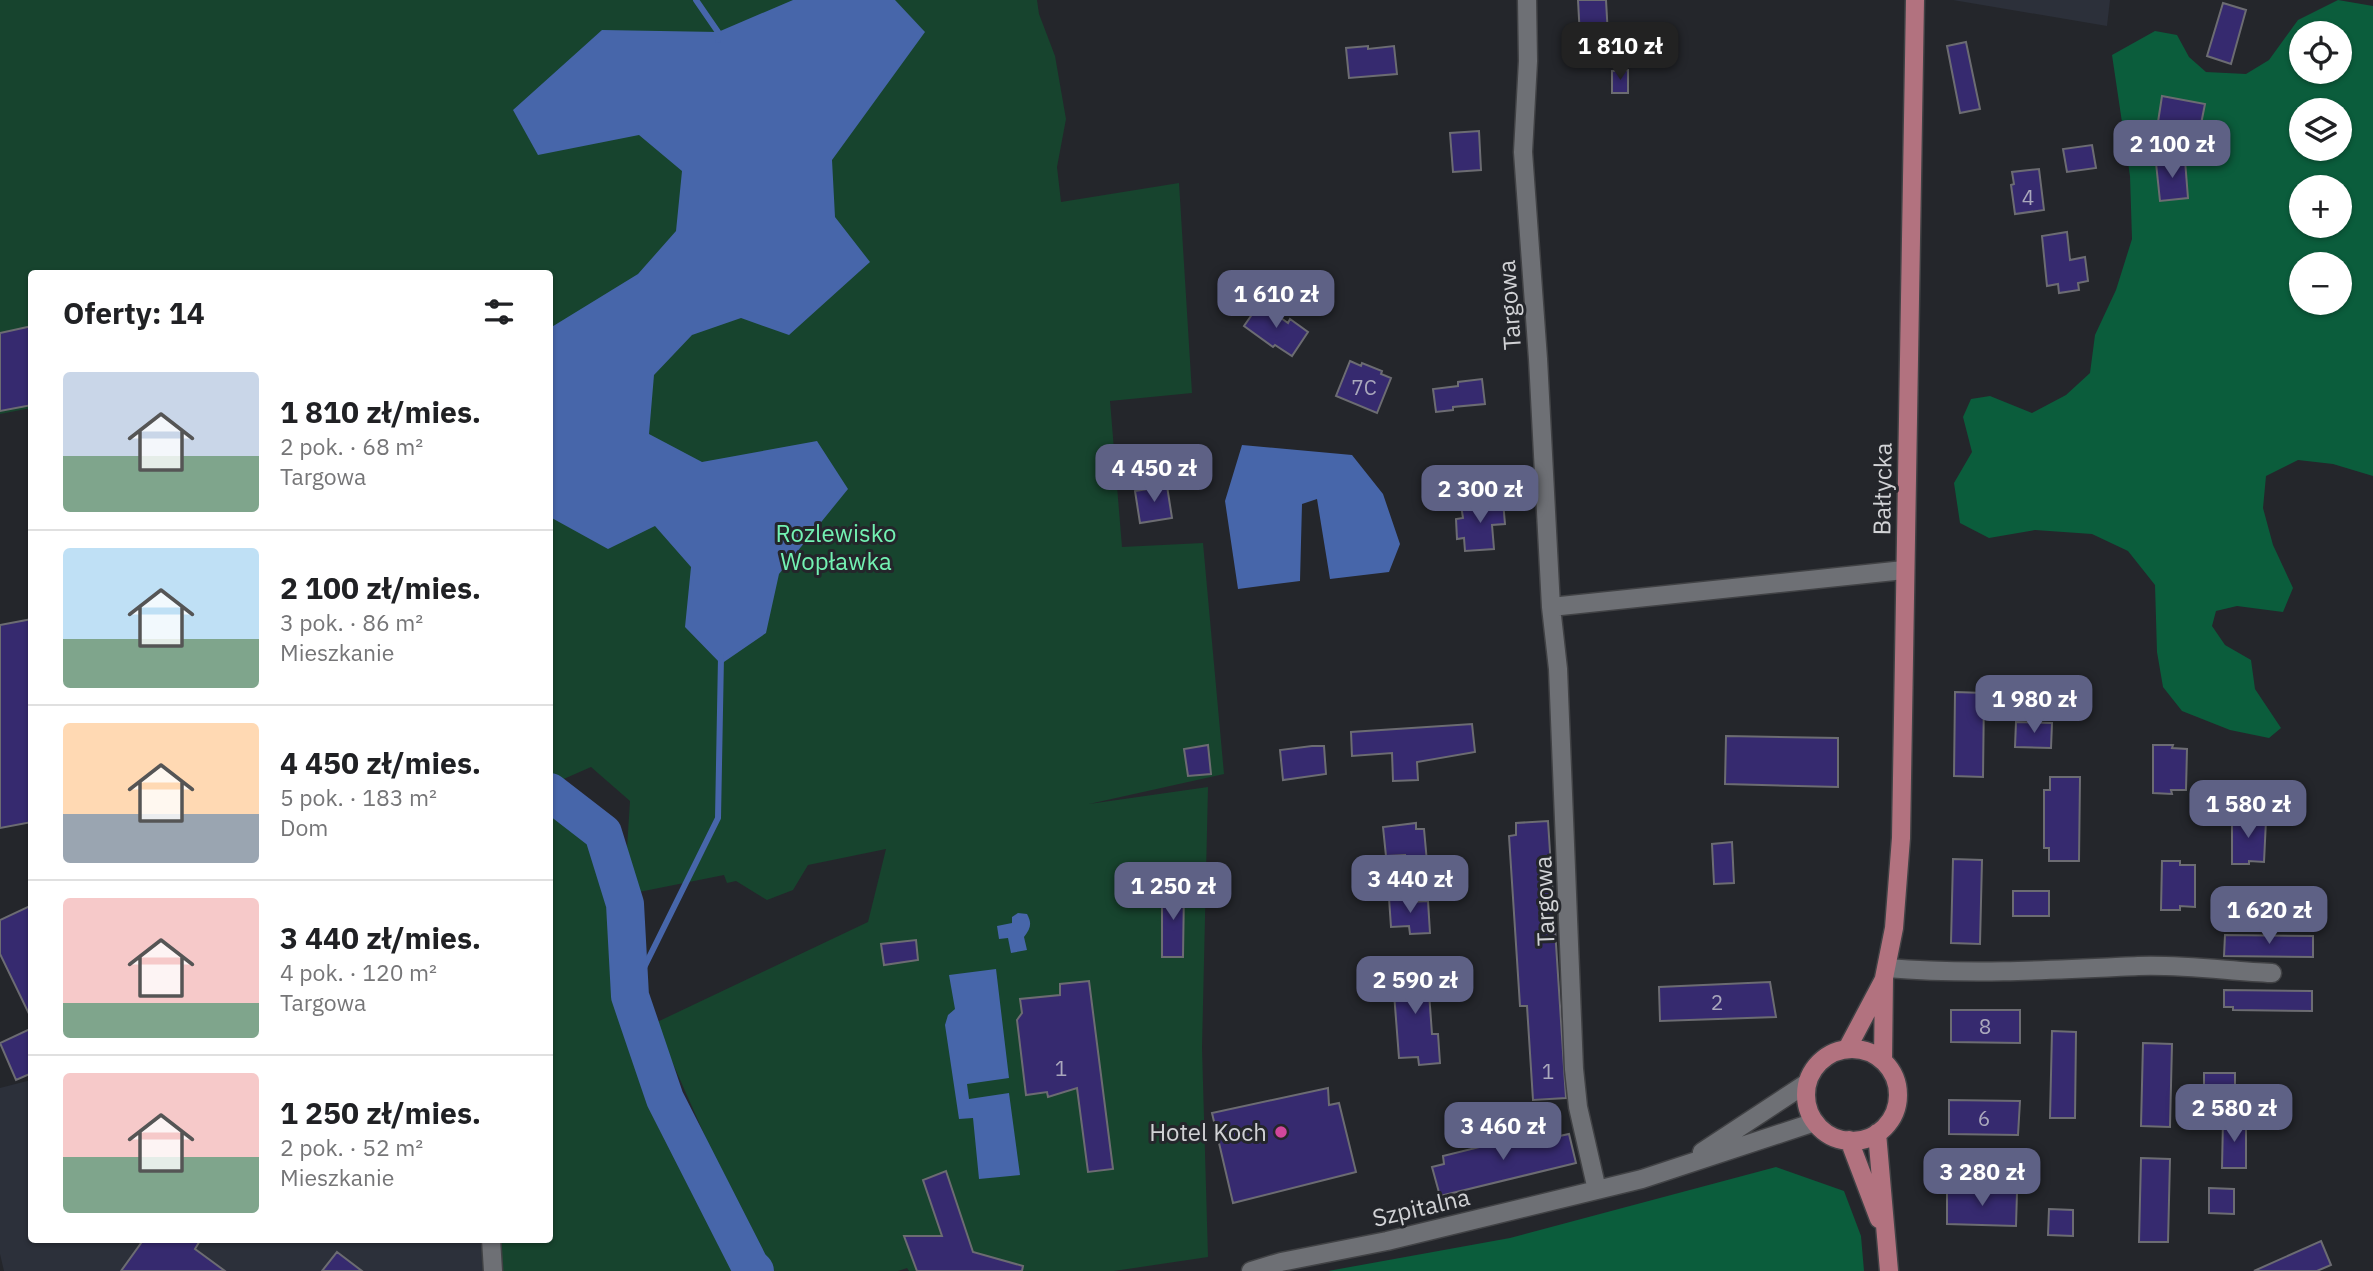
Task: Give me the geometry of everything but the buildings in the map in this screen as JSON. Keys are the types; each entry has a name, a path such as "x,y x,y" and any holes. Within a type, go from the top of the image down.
{"main road":[{"name":"Bałtycka","path":"1883,1061 1886,973 1894,928 1900,851 1915,0"},
{"name":"Bałtycka","path":"1847,1049 1886,973"},
{"path":"1847,1049 1872,1054 1883,1061 1892,1072 1897,1098 1894,1112 1877,1133 1849,1140 1830,1135 1815,1122 1807,1103 1807,1083 1822,1060 1834,1052 1847,1049"},
{"path":"1877,1133 1889,1271"},
{"path":"1849,1140 1887,1239"}],"street":[{"name":"Targowa","path":"1527,0 1528,61 1523,152 1538,359 1551,607 1558,669 1574,1069 1578,1107 1597,1190"},
{"path":"1551,607 1904,570"},
{"path":"1886,973 1918,970 2105,969 2140,966 2272,973"},
{"name":"Szpitalna","path":"1682,1165 1807,1083"},
{"name":"Szpitalna","path":"1251,1271 1597,1190 1815,1122"},
{"path":"491,1243 493,1271"}],"shaded area":[{"path":"1953,0 2110,0 2107,26"},
{"path":"28,1081 28,1243 493,1243 493,1271 4,1271 0,1254 0,1088"}],"green space":[{"name":"Rozlewisko Wopławka","path":"0,0 1037,0 1039,14 1055,56 1066,119 1057,167 1061,202 1179,183 1192,393 1110,401 1122,547 1203,543 1224,774 1089,804 1208,787 1202,1048 1208,1257 1114,1271 909,1271 907,1268 898,1271 771,1271 758,1256 655,1023 868,922 886,849 808,865 793,890 767,900 736,881 727,883 724,875 624,895 630,801 591,767 553,784 553,270 28,270 28,409 0,414"},
{"path":"2338,0 2373,6 2373,476 2333,464 2298,460 2266,476 2263,508 2273,545 2293,588 2283,612 2237,606 2216,611 2212,626 2225,645 2251,660 2255,689 2281,728 2269,738 2230,730 2182,711 2163,687 2157,652 2155,585 2128,551 2092,534 2035,530 1989,538 1960,523 1954,483 1972,452 1963,417 1971,399 1990,396 2032,413 2066,395 2090,373 2095,335 2116,290 2132,239 2130,176 2112,55 2155,31 2177,35 2189,57 2206,72 2246,74 2269,60 2289,32 2289,84 2352,84 2352,21 2297,21"},
{"path":"553,794 603,833 625,904 630,996 665,1099 750,1266 755,1271 493,1271 493,1243 553,1243"},
{"path":"1776,1167 1844,1191 1861,1236 1864,1271 1328,1271 1510,1238"}],"water":[{"path":"793,0 895,0 925,32 832,160 835,217 870,262 789,335 741,318 692,335 654,375 649,434 702,462 817,441 848,489 779,574 766,633 721,664 685,627 691,567 655,526 608,549 553,519 553,326 638,274 676,231 682,171 639,135 538,155 513,110 602,30 718,32"},
{"path":"1242,445 1352,455 1383,494 1400,544 1389,572 1330,579 1317,499 1302,504 1300,581 1238,589 1225,501"},
{"path":"1018,913 1027,914 1030,920 1024,937 1027,950 1011,953 1008,938 999,939 997,926 1012,923 1012,917"},
{"path":"996,969 1009,1078 967,1084 969,1099 1009,1093 1020,1175 979,1179 973,1118 959,1119 945,1025 948,1015 955,1009 949,975"}],"waterway":[{"path":"696,0 718,32 718,40"},
{"path":"630,996 718,818 721,657"},
{"path":"553,794 603,833 625,904 630,996 665,1099 750,1266 755,1271"}],"place":[{"name":"Hotel Koch","path":"1281,1132"}]}
